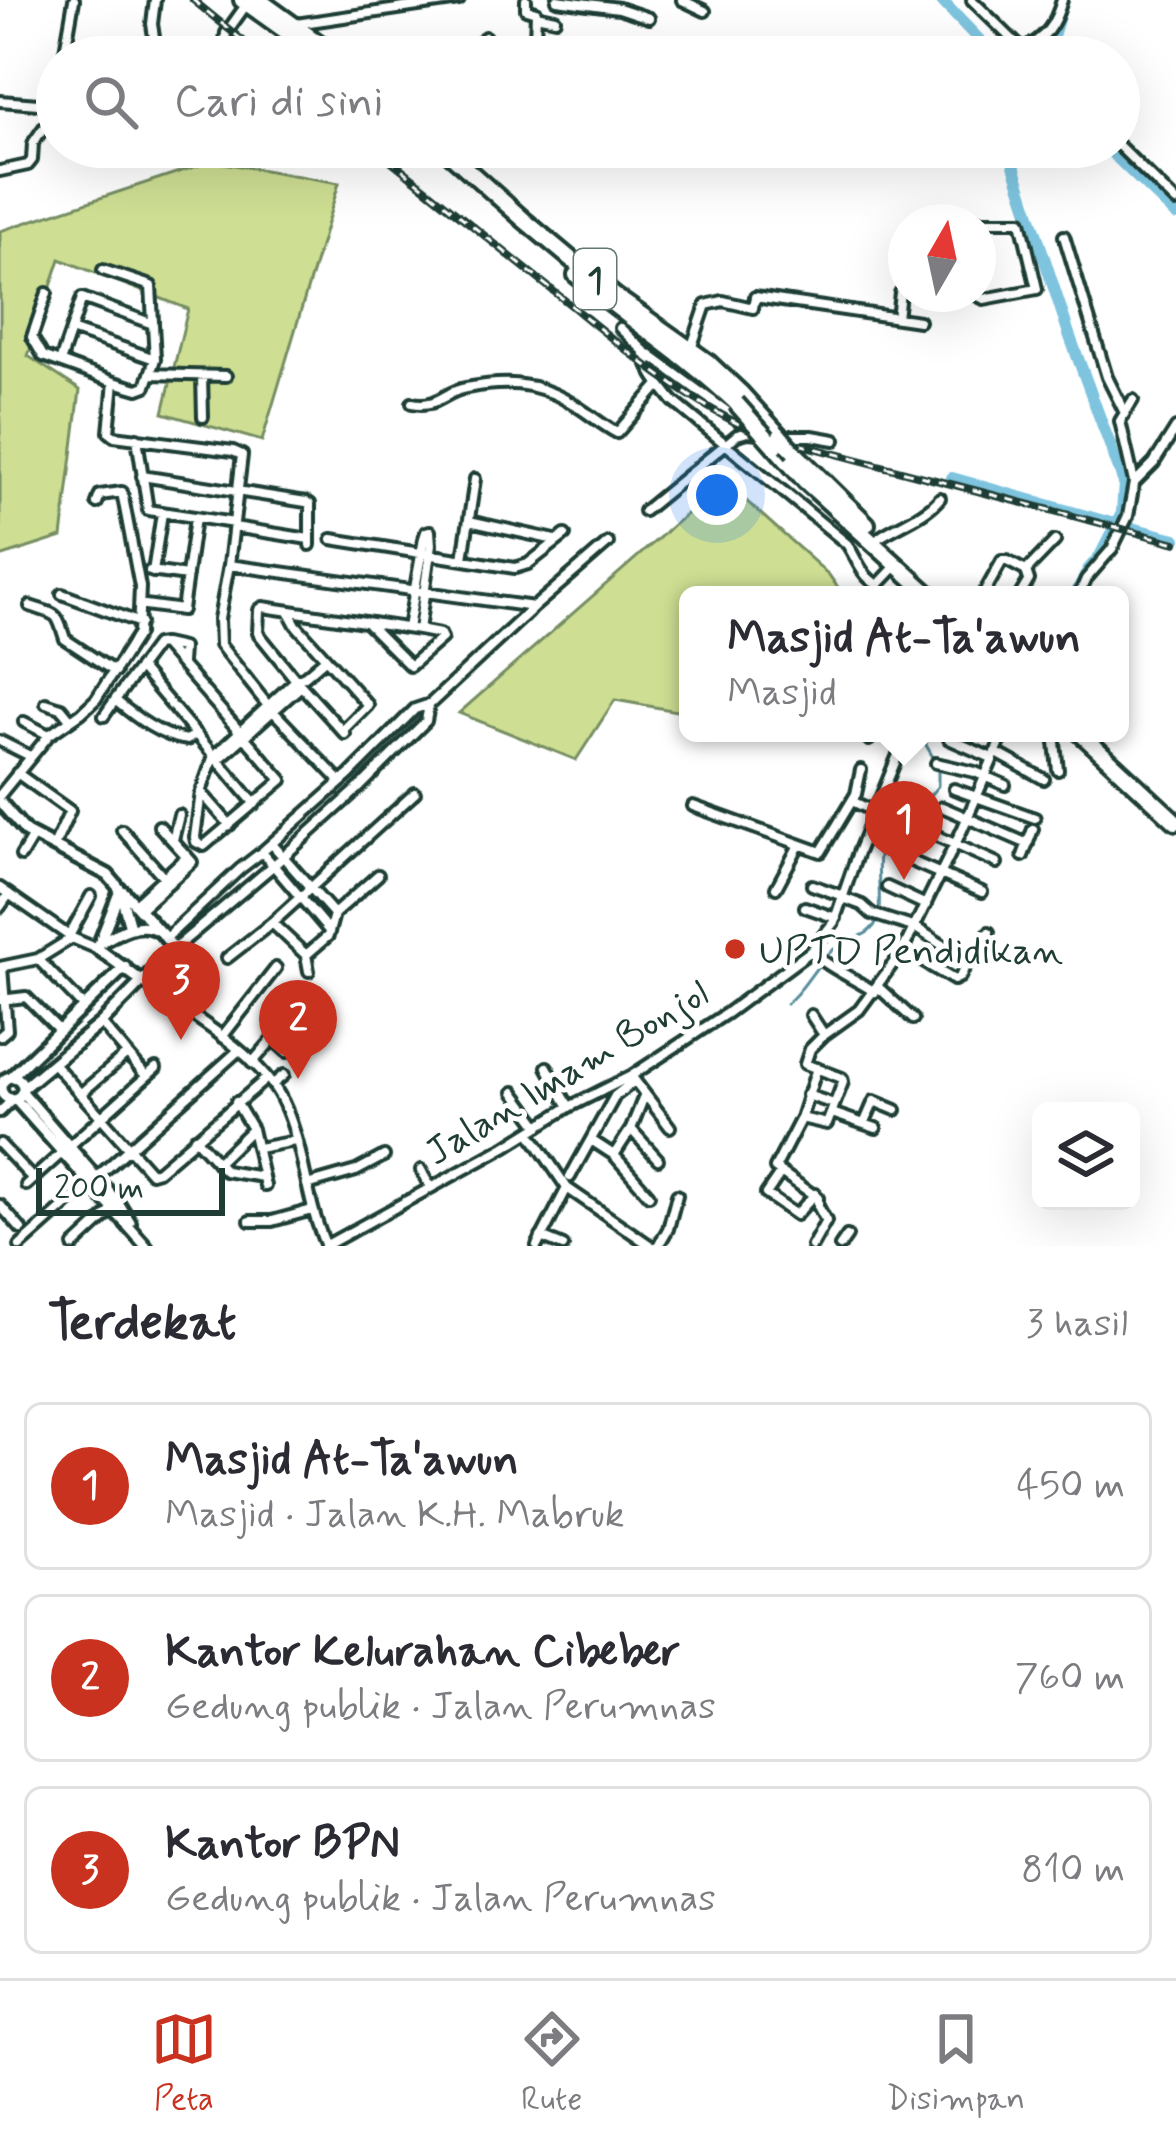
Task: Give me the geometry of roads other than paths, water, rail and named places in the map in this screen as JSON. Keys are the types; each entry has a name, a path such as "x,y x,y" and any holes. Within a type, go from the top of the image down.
{"highway":[{"path":"249,1 310,36"},
{"path":"249,1 295,36"},
{"name":"1","path":"454,168 612,306 744,404 934,586"},
{"name":"1","path":"466,168 616,296 725,378 805,481 920,586"},
{"path":"1090,742 1176,822"},
{"path":"1104,742 1176,809"}],"street":[{"path":"68,36 74,0"},
{"path":"154,36 155,0"},
{"path":"294,24 458,0"},
{"path":"526,0 526,9 536,12 535,36"},
{"path":"557,0 625,9 650,18"},
{"path":"682,0 705,10"},
{"path":"972,0 1009,36"},
{"path":"1044,36 1062,0"},
{"path":"226,36 249,1"},
{"path":"536,16 556,20"},
{"path":"0,100 36,104"},
{"path":"0,171 28,165 36,139"},
{"path":"1140,167 1176,202"},
{"path":"996,221 1021,221 1036,289 996,297"},
{"path":"1064,236 1101,358 1124,411"},
{"path":"47,293 32,337 43,356 142,389 154,359 152,286 103,270"},
{"path":"691,350 706,305 714,302 753,308 755,297 919,321"},
{"path":"60,362 82,298 153,324"},
{"path":"897,318 898,312"},
{"path":"620,328 748,432"},
{"path":"71,330 154,359"},
{"path":"644,351 647,366 673,401 848,544 873,583 878,585 897,565"},
{"path":"151,374 226,376"},
{"path":"202,376 203,417"},
{"path":"114,382 109,432 114,436 239,453 243,458 219,619 220,645 271,710 360,788"},
{"path":"412,403 432,404 455,390 517,382 568,401 617,433 659,386"},
{"path":"1082,586 1112,549 1128,516 1134,483 1120,421 1133,400"},
{"path":"1134,483 1154,463 1176,428"},
{"path":"644,511 737,435 835,440"},
{"path":"136,438 142,476 148,510 310,542 310,504 142,476"},
{"path":"463,560 475,479"},
{"path":"97,503 100,495 122,492 140,587 138,634 96,699 50,735 0,798 33,836 101,869 174,950"},
{"path":"880,537 923,514 940,498"},
{"path":"162,513 151,571 187,576"},
{"path":"146,605 182,610 195,518"},
{"path":"332,539 520,568 561,537 469,521"},
{"path":"1026,571 1055,541"},
{"path":"98,946 130,928 162,934 208,899 415,709 430,704 608,543"},
{"path":"413,629 426,553"},
{"path":"988,586 1004,560 1026,571 1030,578 1025,586"},
{"path":"229,565 534,607"},
{"path":"62,594 140,623"},
{"path":"31,606 56,615 65,639 115,672"},
{"path":"289,611 368,706 344,732 258,629 261,607 289,611 367,623 413,629 442,638 410,666 367,623"},
{"path":"104,716 152,649 163,644 180,647 181,664 242,736 284,782 206,845 196,842 201,792 215,759 242,736 271,710 325,658"},
{"path":"139,667 255,804"},
{"path":"115,700 174,738 188,740 196,734"},
{"path":"46,703 61,708 70,719"},
{"path":"0,1112 219,909 360,788 426,721 430,704"},
{"path":"415,709 426,721"},
{"path":"23,722 50,735"},
{"path":"0,741 30,756"},
{"name":"Jalan Imam Bonjol","path":"325,1246 569,1107 632,1078 812,951 836,918 903,742"},
{"path":"958,742 1044,779"},
{"path":"801,1118 825,1125 843,1080 806,1064 806,1059 814,1044 847,1021 877,990 903,950 1000,742"},
{"path":"1055,742 1058,770"},
{"path":"937,764 1005,785"},
{"path":"693,806 821,851 852,801 861,770"},
{"path":"17,773 69,810 54,846"},
{"path":"332,789 344,802"},
{"path":"954,789 1034,823 1023,856"},
{"path":"201,792 230,825"},
{"path":"227,958 415,794"},
{"path":"852,801 875,812"},
{"path":"941,807 1028,844"},
{"path":"173,842 179,815"},
{"path":"138,905 187,856 159,826"},
{"path":"926,828 997,863"},
{"path":"122,830 166,880"},
{"path":"21,856 33,836"},
{"path":"272,844 334,914"},
{"path":"776,888 800,845"},
{"path":"262,852 330,932"},
{"path":"904,858 982,892"},
{"path":"306,955 330,932 334,914 378,875"},
{"path":"812,885 862,905 872,914 916,928 968,961"},
{"path":"887,886 926,905"},
{"path":"119,888 130,928"},
{"path":"98,946 119,888"},
{"path":"0,907 4,891 71,937 98,946 222,1037 270,1081 286,1109 325,1246"},
{"path":"2,1033 1,967 38,959 71,937 92,896"},
{"path":"208,899 219,909"},
{"path":"805,907 836,918"},
{"path":"272,923 306,955 309,971"},
{"path":"903,950 956,981 989,932"},
{"path":"812,951 823,962 877,990 913,1019"},
{"path":"38,959 84,1007"},
{"path":"125,967 5,1078 0,1090 3,1095 19,1095 127,1214 146,1246"},
{"path":"222,1037 276,968"},
{"path":"2,1000 28,998 59,1030"},
{"path":"252,1063 315,1000"},
{"path":"811,1015 824,1035"},
{"path":"100,1022 146,1076"},
{"path":"273,1040 287,1052"},
{"path":"27,1244 126,1148 238,1051"},
{"path":"80,1094 127,1054"},
{"path":"54,1064 148,1172 154,1173 236,1102 284,1075"},
{"path":"547,1067 569,1107"},
{"path":"0,1144 29,1182 155,1068"},
{"path":"812,1246 826,1222 815,1194 775,1168 801,1118 817,1068"},
{"path":"12,1076 22,1082 19,1095"},
{"path":"570,1177 616,1094 632,1078 670,1127"},
{"path":"514,1092 539,1126"},
{"path":"807,1095 876,1128"},
{"path":"614,1155 632,1129 644,1096"},
{"path":"864,1124 874,1101 896,1110"},
{"path":"195,1138 229,1172 264,1182 253,1129 236,1102"},
{"path":"217,1163 253,1129"},
{"path":"632,1129 658,1159"},
{"path":"529,1132 567,1188 651,1246 668,1229 677,1195"},
{"path":"591,1140 614,1155 649,1195"},
{"path":"258,1148 296,1141"},
{"path":"307,1186 385,1156"},
{"path":"421,1170 430,1187"},
{"path":"781,1172 766,1194 796,1214 815,1194"},
{"path":"563,1246 539,1242 567,1188"},
{"path":"0,1205 21,1229"},
{"path":"74,1246 117,1206"},
{"path":"250,1221 272,1221 312,1210"},
{"path":"839,1246 847,1236"}],"waterway":[{"path":"941,0 975,36"},
{"path":"1053,36 1060,13"},
{"path":"1015,168 1124,483 1122,513 1080,586"},
{"path":"1128,168 1176,215"},
{"path":"952,478 1118,525"},
{"path":"1123,526 1176,539"},
{"path":"926,742 934,759"},
{"path":"879,912 878,862 883,840 898,816 938,786 938,768"},
{"path":"786,1004 830,952 878,921"}],"railway":[{"path":"193,0 237,36"},
{"path":"400,168 633,355 733,421 760,434 1176,543"}],"place":[{"name":"Masjid At-Ta'awun","path":"904,880"},
{"name":"UPTD Pendidikan","path":"735,949"},
{"name":"Kantor BPN","path":"181,1040"},
{"name":"Kantor Kelurahan Cibeber","path":"298,1079"}]}
